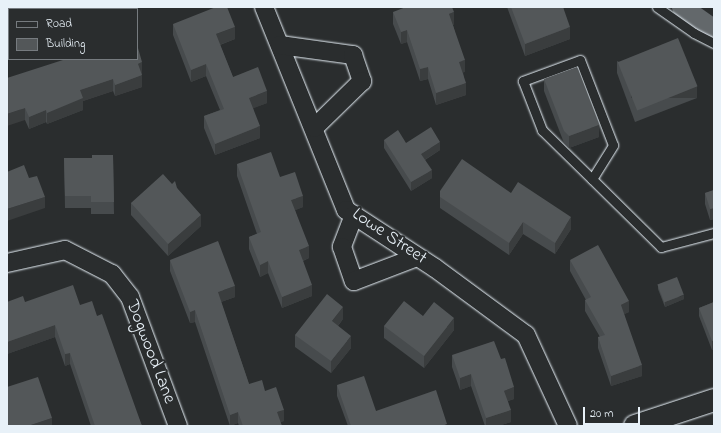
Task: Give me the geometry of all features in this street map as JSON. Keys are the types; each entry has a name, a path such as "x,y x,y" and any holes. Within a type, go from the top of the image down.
{"street":[{"name":"Lowe Street","path":"264,7 346,210 417,257 526,336 568,426"},
{"path":"280,45 353,55 362,81 314,128"},
{"path":"354,215 342,246 354,281 417,257"},
{"name":"Dogwood Lane","path":"7,263 22,258 65,250 112,274 130,297 178,426"},
{"path":"635,426 714,400"}],"lane":[{"path":"657,7 694,33 714,43"},
{"path":"592,179 613,145 580,60 523,81 542,130 661,247 714,233"}],"building":[{"path":"216,7 227,7 235,27 216,34 233,77 258,67 267,91 249,98 260,126 215,144 204,116 224,109 206,64 191,70 173,24"},
{"path":"406,7 452,7 454,12 449,14 465,60 459,62 466,83 436,93 428,67 420,69 407,30 401,32 393,12"},
{"path":"511,7 563,7 570,27 525,44"},
{"path":"678,38 697,86 637,111 618,62"},
{"path":"138,48 142,62 138,64 142,75 115,85 113,79 80,90 83,98 47,113 46,110 29,117 25,108 7,114 7,78 63,60 138,60"},
{"path":"577,67 599,125 569,136 564,131 544,79"},
{"path":"431,127 440,142 421,154 432,170 411,182 384,140 398,130 406,143"},
{"path":"271,152 280,177 295,172 303,196 291,200 309,246 299,250 312,285 282,297 268,261 260,265 249,237 261,232 237,164"},
{"path":"92,155 113,155 114,202 91,202 91,196 65,196 64,158 92,158"},
{"path":"462,159 511,193 518,182 571,217 555,243 523,222 509,243 440,197 440,191"},
{"path":"24,165 29,178 37,176 45,197 7,209 7,172"},
{"path":"163,174 172,184 175,181 177,188 201,215 168,244 131,203"},
{"path":"714,190 714,208 710,209 705,193"},
{"path":"218,241 235,286 218,292 249,384 262,380 265,391 276,387 284,410 277,412 282,426 243,426 238,412 230,415 195,310 190,312 170,260"},
{"path":"598,245 629,301 621,305 642,365 611,376 598,337 605,335 585,300 591,297 570,260"},
{"path":"677,277 684,295 664,302 657,285"},
{"path":"73,285 80,305 92,301 97,316 102,314 142,426 95,426 70,353 65,354 55,325 7,342 7,302 23,296 25,302"},
{"path":"327,294 343,307 332,321 351,336 331,361 295,335"},
{"path":"404,301 423,316 434,302 454,318 424,356 384,326"},
{"path":"714,302 714,340 712,341 699,308"},
{"path":"494,341 501,359 505,358 514,387 504,391 511,410 486,418 471,374 460,378 452,355"},
{"path":"364,376 376,411 436,390 447,424 442,426 351,426 337,385"},
{"path":"38,377 52,418 28,426 7,426 7,387"}],"waterway":[{"path":"682,7 714,29"}]}
